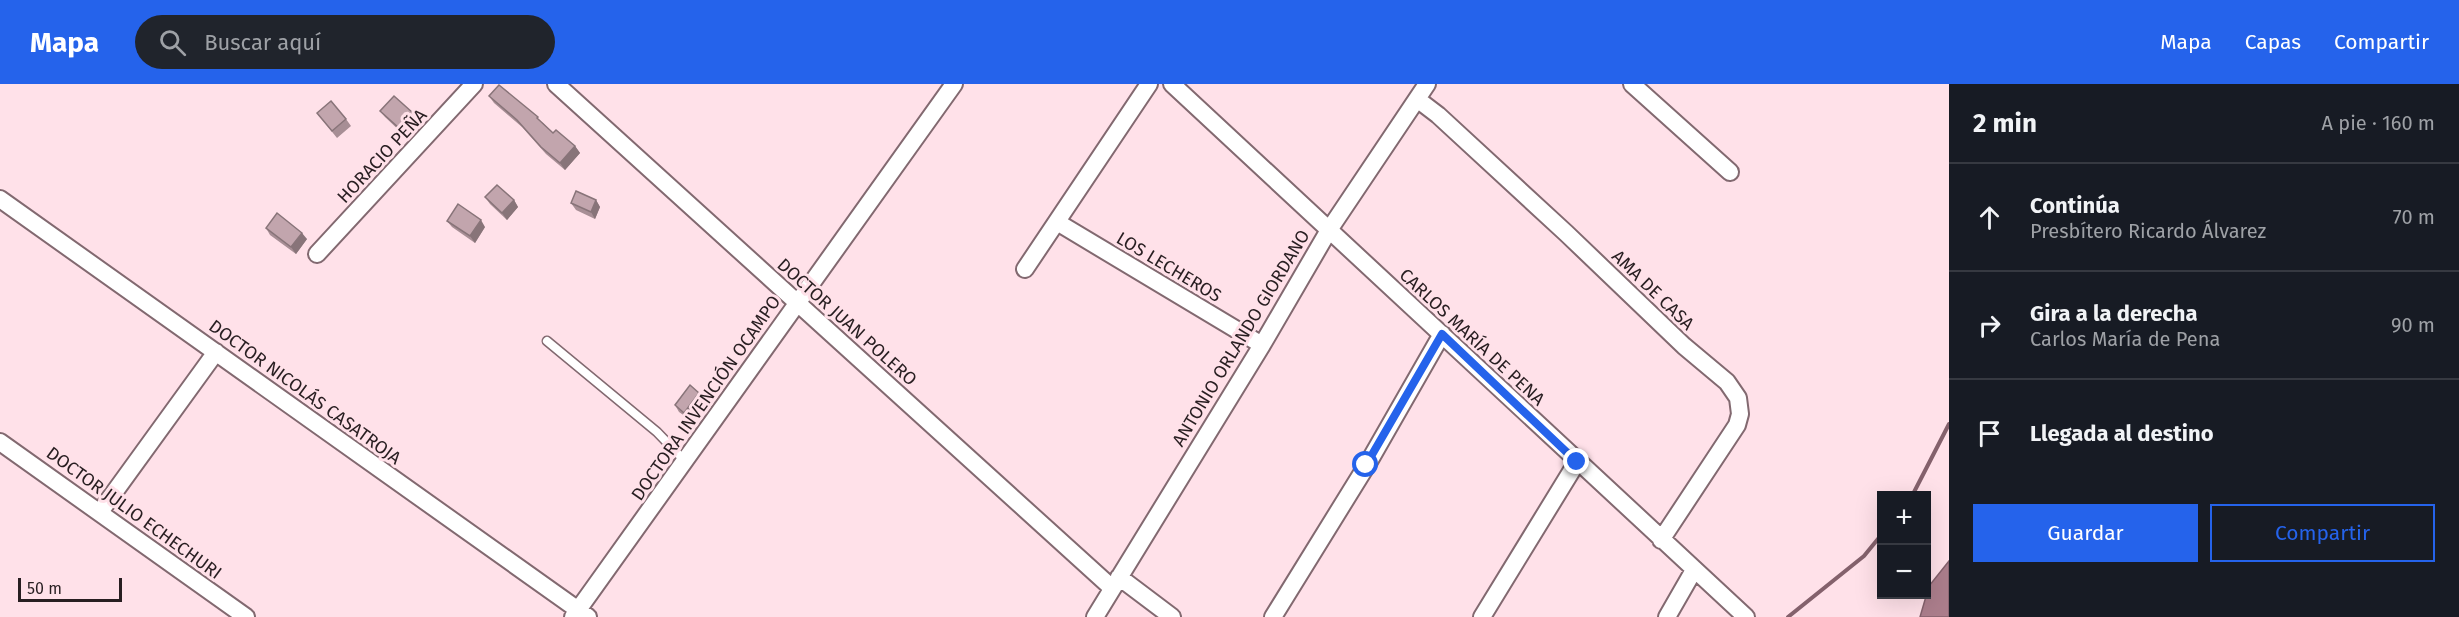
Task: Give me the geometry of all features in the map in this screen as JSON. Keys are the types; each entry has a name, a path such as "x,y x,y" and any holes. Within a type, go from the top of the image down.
{"street":[{"name":"HORACIO PEÑA","path":"317,254 474,84"},
{"name":"DOCTOR JUAN POLERO","path":"556,84 796,304 1115,583 1172,617"},
{"name":"DOCTORA INVENCIÓN OCAMPO","path":"579,615 796,304 954,84"},
{"path":"1025,269 1149,84"},
{"name":"CARLOS MARÍA DE PENA","path":"1172,84 1746,617"},
{"name":"ANTONIO ORLANDO GIORDANO","path":"1095,617 1262,345 1329,230 1427,84"},
{"path":"1632,84 1730,172"},
{"name":"AMA DE CASA","path":"1417,99 1462,137 1683,346 1734,390 1739,406 1737,425 1661,540"},
{"name":"DOCTOR NICOLÁS CASATROJA","path":"0,199 579,615"},
{"name":"LOS LECHEROS","path":"1057,222 1262,345"},
{"path":"1273,617 1362,473 1442,334"},
{"path":"100,512 216,352"},
{"name":"DOCTOR JULIO ECHECHURI","path":"0,442 246,617"},
{"path":"1482,617 1577,462"},
{"path":"1666,617 1694,570"}],"lane":[{"path":"547,341 657,432 686,461"}],"shaded area":[{"path":"1949,561 1949,617 1920,617 1925,599 1931,599 1931,584"}],"building":[{"path":"499,85 538,117 553,133 556,130 575,146 560,163 489,96"},
{"path":"394,96 413,113 399,128 380,111"},
{"path":"331,101 346,119 332,131 317,113"},
{"path":"497,185 514,200 502,213 485,197"},
{"path":"576,191 596,200 591,212 571,203"},
{"path":"458,204 481,220 470,236 447,221"},
{"path":"277,213 302,233 291,247 266,228"},
{"path":"690,385 699,393 684,413 675,405"}],"waterway":[{"path":"1915,491 1949,424"},
{"path":"1788,617 1864,556 1877,540"}],"route":[{"path":"1366,465 1442,334 1577,462"}]}
